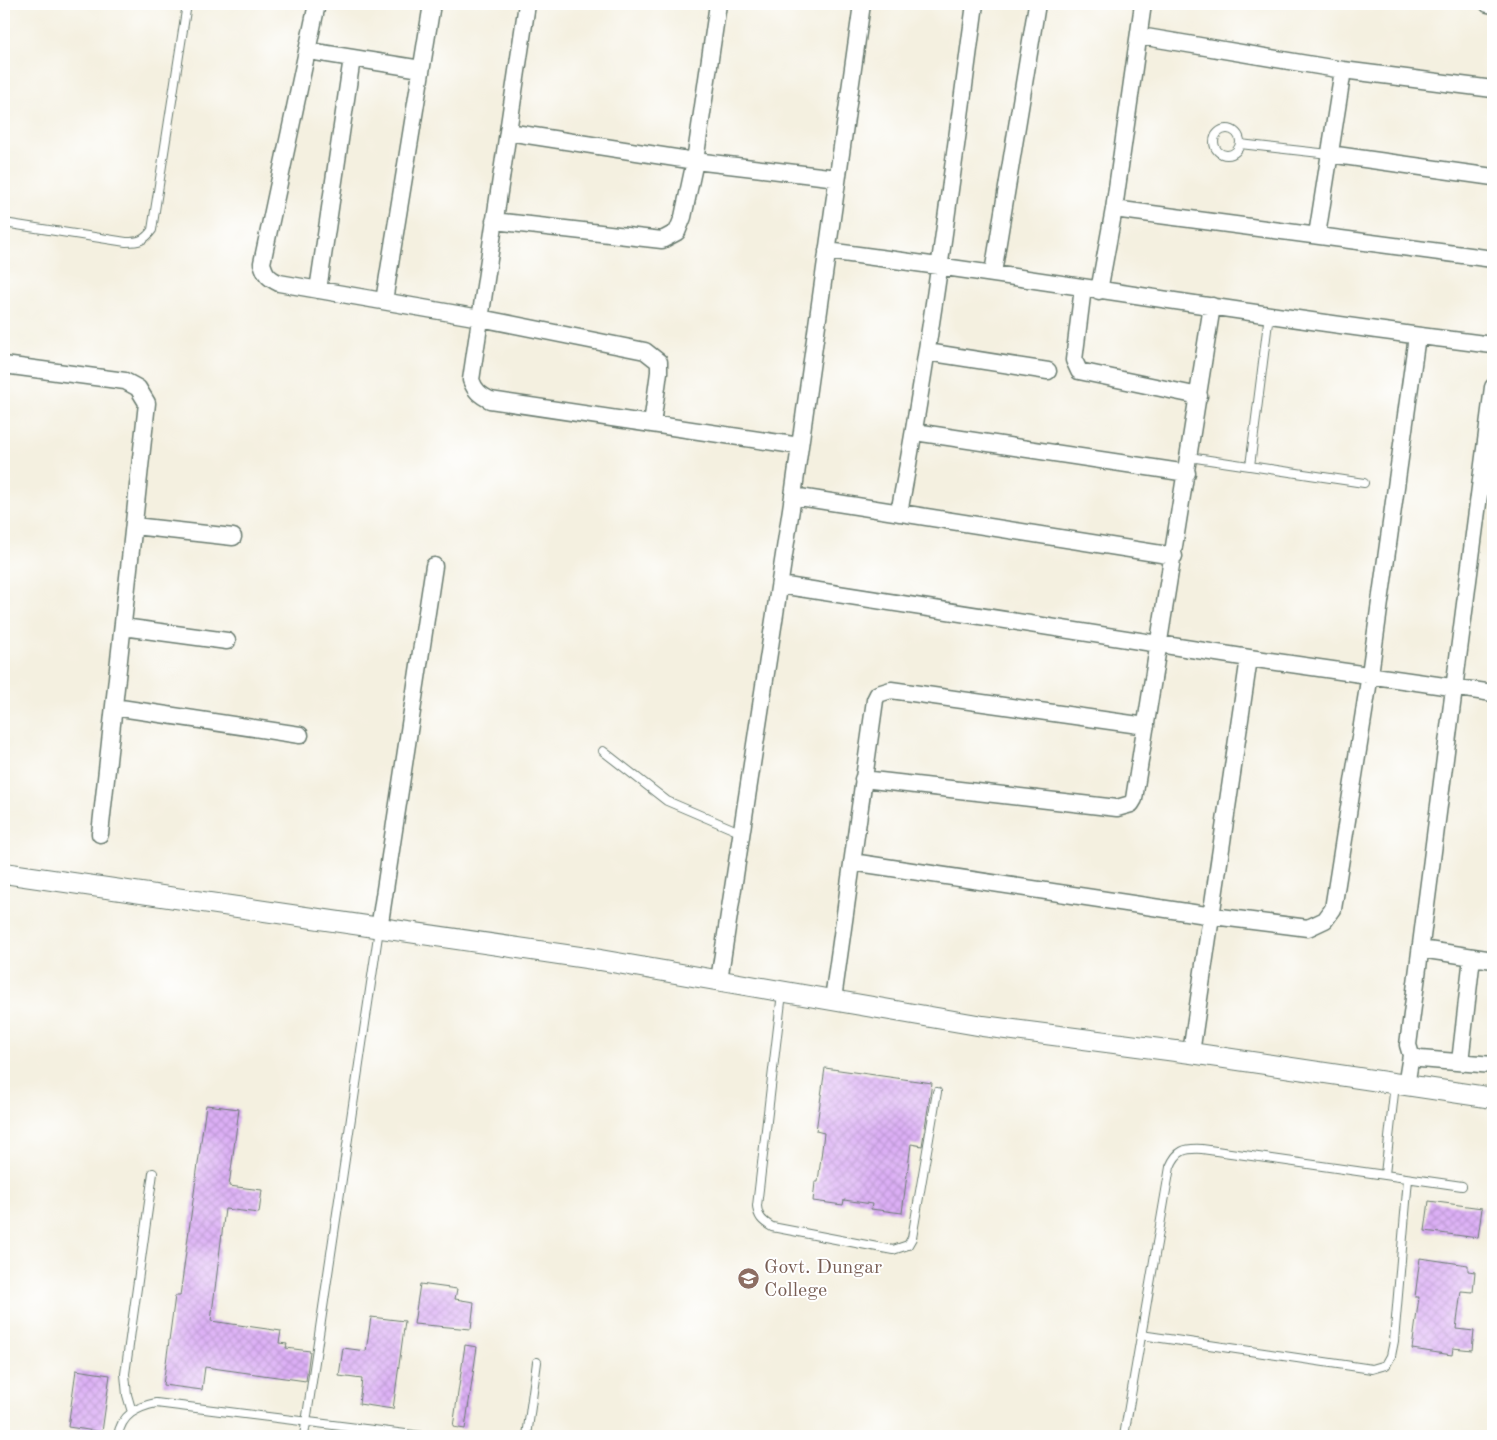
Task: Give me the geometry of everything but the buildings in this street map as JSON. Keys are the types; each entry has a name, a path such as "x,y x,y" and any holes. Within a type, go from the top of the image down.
{"street":[{"path":"317,4 262,263 264,273 270,279 279,283 480,318 645,351 652,354 659,362 652,424"},
{"path":"384,302 432,4"},
{"path":"527,4 471,380 474,388 480,395 490,400 800,446"},
{"path":"494,222 662,240 669,238 677,232 683,217 695,161 718,4"},
{"path":"719,980 780,585 862,4"},
{"path":"899,514 915,432 940,265 974,4"},
{"path":"993,272 1037,4"},
{"path":"1100,291 1144,4"},
{"path":"1488,4 1493,4"},
{"path":"1140,36 1343,70 1493,89"},
{"path":"308,50 422,69"},
{"path":"318,290 352,58"},
{"path":"1317,235 1343,70"},
{"path":"508,132 695,161 837,178"},
{"path":"1329,154 1493,176"},
{"path":"1114,209 1493,259"},
{"path":"827,251 993,272 1100,291 1493,345"},
{"path":"1083,288 1074,360 1079,371 1199,396"},
{"path":"863,779 1117,808 1125,808 1131,804 1134,798 1160,643 1212,306"},
{"path":"852,862 1213,916 1308,928 1325,920 1333,910 1370,674 1417,336"},
{"path":"927,352 1048,371"},
{"path":"4,365 125,381 138,388 145,397 147,412 100,834"},
{"path":"1401,1085 1411,1055 1408,1045 1493,387"},
{"path":"915,432 1188,465"},
{"path":"793,496 1174,556"},
{"path":"134,526 233,537"},
{"path":"380,928 434,566"},
{"path":"780,585 1249,658 1493,693"},
{"path":"123,627 227,641"},
{"path":"1191,1053 1213,916 1249,658"},
{"path":"834,999 863,779 875,700 878,694 884,690 1146,726"},
{"path":"114,708 300,735"},
{"path":"4,873 719,980 983,1026 1191,1053 1493,1098"},
{"path":"1421,949 1493,960"},
{"path":"1460,1062 1472,957"},
{"path":"1411,1055 1420,1059 1493,1065"}],"lane":[{"path":"4,223 126,242 139,242 146,239 152,230 187,4"},
{"path":"1240,144 1329,154"},
{"path":"1250,466 1269,314"},
{"path":"1188,465 1250,466 1364,483"},
{"path":"603,751 667,801 742,833"},
{"path":"304,1436 380,928"},
{"path":"782,992 757,1206 758,1215 763,1222 772,1227 894,1250 908,1245 912,1238 936,1092"},
{"path":"1385,1174 1401,1085"},
{"path":"1124,1436 1170,1167 1174,1156 1181,1151 1202,1148 1462,1186"},
{"path":"132,1412 126,1395 125,1374 154,1173"},
{"path":"1142,1335 1372,1369 1386,1365 1392,1356 1394,1341 1408,1179"},
{"path":"528,1436 536,1362"},
{"path":"118,1436 124,1420 132,1412 141,1406 156,1403 307,1420 422,1436"}],"place":[{"name":"Govt. Dungar College","path":"748,1278"}]}
